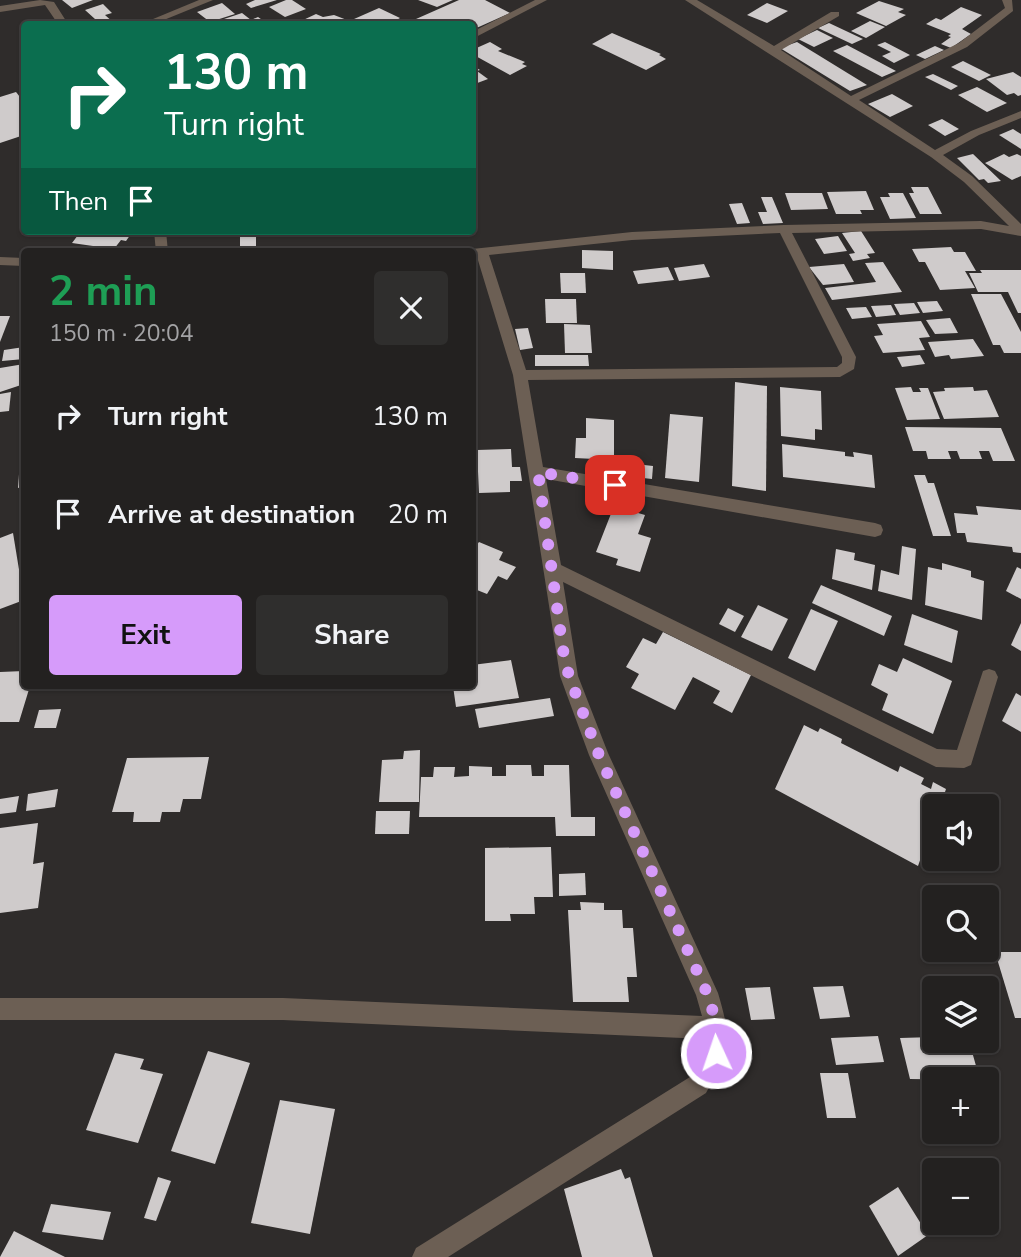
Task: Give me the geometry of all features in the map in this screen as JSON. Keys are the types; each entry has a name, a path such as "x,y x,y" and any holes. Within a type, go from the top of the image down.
{"street":[{"path":"154,21 208,0"},
{"path":"476,34 542,0"},
{"path":"690,0 774,50 935,155 968,179 1021,232"},
{"path":"851,100 963,45 984,27 1005,15 1010,9 1007,0"},
{"path":"0,9 46,2 51,4 61,21"},
{"path":"774,50 835,15"},
{"path":"935,155 975,133 1021,114"},
{"path":"425,1257 698,1085 716,1053 718,1028 707,993 599,755 569,676 538,472 520,375 477,253 632,236 783,229 981,225 1021,232"},
{"path":"520,375 840,372 846,369 849,357 783,229"},
{"path":"0,261 21,262"},
{"path":"538,472 875,530"},
{"path":"553,569 936,758 964,759 989,677"},
{"path":"0,1009 283,1009 718,1028"}],"building":[{"path":"62,0 93,0 72,8"},
{"path":"255,0 277,0 251,8 246,4"},
{"path":"292,0 306,9 285,17 269,7"},
{"path":"418,0 453,0 437,7"},
{"path":"459,0 485,0 510,13 476,28 476,21 416,19"},
{"path":"879,1 904,9 898,12 906,15 886,26 856,13"},
{"path":"222,3 235,14 209,21 197,12"},
{"path":"767,3 788,11 767,23 747,15"},
{"path":"103,4 112,13 105,15 112,21 88,21 95,19 85,10"},
{"path":"961,7 982,15 962,29 971,34 951,48 941,44 951,37 948,36 951,34 926,24 936,18 941,20"},
{"path":"379,8 400,18 395,21 350,21"},
{"path":"242,13 251,20 258,17 264,21 218,21"},
{"path":"316,14 323,17 334,15 347,20 345,21 301,21"},
{"path":"870,21 885,27 866,38 851,31"},
{"path":"829,23 863,39 852,44 818,28"},
{"path":"817,30 833,38 814,47 798,39"},
{"path":"612,33 661,54 659,55 666,59 646,70 592,44"},
{"path":"490,42 502,49 498,51 525,62 522,64 527,66 510,75 476,56 476,48"},
{"path":"797,42 867,85 850,91 780,48"},
{"path":"885,42 910,55 894,63 882,56 891,52 877,45"},
{"path":"847,45 896,71 882,77 833,51"},
{"path":"935,46 944,50 925,59 916,55"},
{"path":"963,61 991,75 979,81 951,67"},
{"path":"476,68 480,70 477,71 488,79 476,84"},
{"path":"1013,72 1021,77 1021,95 1018,96 1014,93 1007,95 986,79"},
{"path":"933,74 958,86 951,90 925,77"},
{"path":"977,87 1007,103 987,112 958,95"},
{"path":"16,92 21,98 21,136 0,143 0,97"},
{"path":"892,94 913,106 890,117 868,104"},
{"path":"942,119 959,129 945,136 928,125"},
{"path":"1013,129 1021,134 1021,149 999,135"},
{"path":"973,154 1001,181 988,183 984,179 979,180 957,158"},
{"path":"1004,154 1009,157 1017,154 1021,156 1021,176 1012,180 985,163"},
{"path":"911,187 928,187 942,214 920,214 909,193 914,193"},
{"path":"866,191 874,210 860,210 862,214 836,214 827,192"},
{"path":"785,193 822,193 828,209 791,210"},
{"path":"888,193 903,193 916,218 890,219 880,197 890,197"},
{"path":"761,197 772,197 783,223 763,224 758,212 767,212"},
{"path":"742,203 750,223 737,224 729,204"},
{"path":"861,231 875,253 867,254 870,258 853,261 849,254 855,253 842,233"},
{"path":"78,235 130,235 126,241 121,240 115,248 72,243"},
{"path":"240,235 256,235 256,246 240,247"},
{"path":"838,236 847,251 824,254 815,239"},
{"path":"951,247 954,252 965,252 976,271 965,271 975,288 940,290 925,262 919,262 912,249"},
{"path":"582,250 613,251 613,270 582,268"},
{"path":"883,262 902,292 832,300 825,288 876,282 865,263"},
{"path":"704,264 710,277 679,281 674,268"},
{"path":"844,264 854,282 823,285 809,267"},
{"path":"668,267 674,280 638,284 633,271"},
{"path":"980,270 1021,270 1021,313 1018,313 1008,292 978,292 969,273 982,273"},
{"path":"560,273 585,273 586,293 561,293"},
{"path":"971,294 1001,294 1021,332 1021,353 1004,353 1000,345 993,345"},
{"path":"545,299 576,299 577,323 546,323"},
{"path":"937,301 943,311 923,313 917,302"},
{"path":"914,303 920,313 900,315 894,304"},
{"path":"891,305 896,315 876,317 871,306"},
{"path":"866,307 872,317 852,319 846,308"},
{"path":"0,316 10,316 0,342"},
{"path":"950,318 958,333 935,334 926,320"},
{"path":"921,321 930,337 919,338 925,350 883,353 874,336 883,335 877,324"},
{"path":"564,324 590,325 592,353 565,353"},
{"path":"528,328 533,348 520,350 515,329"},
{"path":"973,339 984,356 951,359 949,355 935,357 928,342"},
{"path":"21,347 21,359 2,361 4,350"},
{"path":"535,355 588,355 589,366 535,366"},
{"path":"920,355 925,364 902,367 897,357"},
{"path":"21,364 21,385 0,392 0,368"},
{"path":"735,382 767,386 766,491 732,486"},
{"path":"780,387 821,391 822,430 815,429 815,440 781,436"},
{"path":"911,387 913,392 921,392 919,388 928,388 940,419 907,420 895,388"},
{"path":"973,387 974,391 987,390 999,417 944,419 933,392 945,391 944,388"},
{"path":"11,392 9,411 0,412 0,394"},
{"path":"670,414 703,417 699,482 665,478"},
{"path":"586,418 614,420 614,460 575,458 576,438 586,438"},
{"path":"905,427 1001,428 1015,461 993,461 989,451 979,451 982,459 960,459 957,451 948,451 951,459 928,459 926,451 913,451"},
{"path":"782,444 845,452 845,456 854,457 853,452 872,455 875,488 783,477"},
{"path":"511,449 512,467 520,467 522,481 510,481 510,492 479,493 477,450"},
{"path":"20,461 21,461 21,487 18,488"},
{"path":"627,463 653,466 652,479 625,476"},
{"path":"914,475 925,475 928,483 934,483 951,536 933,536"},
{"path":"614,506 645,515 638,534 651,538 640,572 616,565 618,559 596,552"},
{"path":"976,506 1021,510 1021,553 1013,552 1012,547 967,542 965,533 957,533 954,513 978,515"},
{"path":"13,533 21,582 21,601 0,609 0,538"},
{"path":"479,542 503,552 499,560 516,567 507,580 498,576 487,594 476,590 476,546"},
{"path":"902,546 916,549 912,600 878,591 881,570 899,575"},
{"path":"836,549 855,553 854,560 875,565 872,590 832,579"},
{"path":"942,563 971,571 971,577 984,581 982,620 925,605 928,567 942,570"},
{"path":"1017,567 1021,569 1021,599 1006,591"},
{"path":"821,585 892,616 884,636 812,603"},
{"path":"758,605 788,619 772,651 741,637"},
{"path":"728,608 744,616 735,632 719,624"},
{"path":"811,609 838,621 815,671 788,658"},
{"path":"912,614 958,631 952,663 904,645"},
{"path":"1021,623 1021,651 1011,645"},
{"path":"663,632 751,675 732,713 713,703 720,691 693,677 675,710 631,688 639,674 626,667 643,638 656,644"},
{"path":"903,658 952,681 933,734 882,710 888,694 871,685 879,664 897,672"},
{"path":"511,660 519,698 456,707 453,689 476,689 476,664"},
{"path":"21,671 21,689 29,689 19,722 0,722 0,672"},
{"path":"1016,693 1021,696 1021,732 1002,721"},
{"path":"550,698 554,716 479,728 475,709"},
{"path":"61,709 56,728 34,728 39,710"},
{"path":"804,725 818,732 820,728 842,739 841,743 898,772 900,766 924,778 921,784 931,789 933,782 946,789 944,794 922,794 922,855 918,866 775,789"},
{"path":"420,750 419,802 379,802 382,760 403,759 404,751"},
{"path":"209,757 201,799 183,799 180,812 162,812 160,822 133,822 134,812 112,812 127,758"},
{"path":"506,765 531,765 532,776 544,776 544,765 569,765 571,817 595,817 595,836 556,836 555,817 419,817 421,777 433,777 434,767 455,767 454,777 469,776 469,766 492,767 492,776 506,776"},
{"path":"58,789 55,807 26,811 28,794"},
{"path":"19,796 16,812 0,814 0,799"},
{"path":"376,811 410,811 409,834 375,834"},
{"path":"38,823 33,864 44,862 38,908 0,913 0,828"},
{"path":"551,847 553,897 534,897 535,914 510,914 511,921 485,921 485,848"},
{"path":"585,873 586,895 559,896 559,874"},
{"path":"580,902 604,903 604,910 622,910 623,928 633,928 637,977 627,977 629,1002 573,1002 568,910 581,910"},
{"path":"999,952 1021,952 1021,1018 1015,1018 998,962"},
{"path":"843,986 850,1017 820,1019 813,987"},
{"path":"770,987 775,1019 751,1020 745,988"},
{"path":"878,1036 884,1062 836,1065 831,1038"},
{"path":"922,1037 922,1053 972,1053 976,1067 922,1067 922,1079 910,1079 900,1038"},
{"path":"208,1051 250,1063 215,1164 171,1151"},
{"path":"115,1053 144,1059 140,1069 163,1074 138,1143 86,1130"},
{"path":"820,1073 848,1073 856,1118 827,1118"},
{"path":"280,1100 335,1109 310,1234 251,1223"},
{"path":"621,1169 625,1179 630,1177 653,1257 582,1257 564,1189"},
{"path":"158,1177 171,1181 156,1221 144,1218"},
{"path":"898,1187 922,1225 922,1235 928,1235 898,1256 869,1206"},
{"path":"51,1204 111,1212 103,1240 42,1232"},
{"path":"14,1231 65,1257 0,1257"}],"route":[{"path":"615,485 538,472 563,650 569,676 599,755 707,993 718,1028 716,1053"}]}
